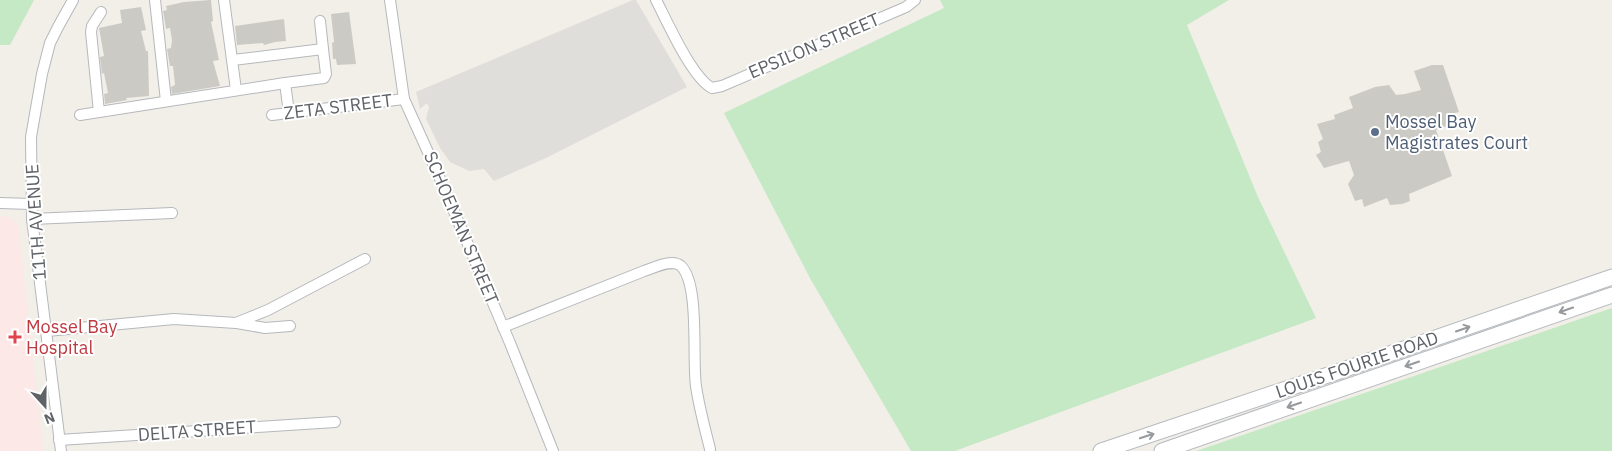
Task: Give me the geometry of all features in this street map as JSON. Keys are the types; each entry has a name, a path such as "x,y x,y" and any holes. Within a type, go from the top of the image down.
{"main road":[{"name":"LOUIS FOURIE ROAD","path":"1101,451 1612,277"},
{"name":"LOUIS FOURIE ROAD","path":"1162,451 1612,294"}],"street":[{"name":"11TH AVENUE","path":"60,451 47,330 32,219 31,137 42,74 50,44 73,0"},
{"path":"155,0 166,101"},
{"path":"224,0 236,90"},
{"name":"SCHOEMAN STREET","path":"390,0 404,99 503,327 553,451"},
{"name":"EPSILON STREET","path":"656,0 701,80 712,88 722,86 906,7 915,0"},
{"path":"99,112 91,32 92,26 101,12"},
{"path":"80,115 324,78 326,74 320,21"},
{"path":"233,60 323,49"},
{"path":"285,83 289,113"},
{"name":"ZETA STREET","path":"272,115 404,99"},
{"path":"0,203 31,204"},
{"path":"32,219 172,213"},
{"path":"236,323 268,310 364,259"},
{"path":"503,327 644,270 667,263 679,265 687,279 692,298 695,386 710,449"},
{"path":"47,330 174,319 236,323 265,328 290,326"},
{"name":"DELTA STREET","path":"59,440 335,422"}],"shaded area":[{"path":"636,0 687,87 546,158 494,181 484,169 469,171 450,162 440,148 426,119 429,107 427,103 420,109 416,92"},
{"name":"Mossel Bay Hospital","path":"0,216 10,217 18,224 43,451 0,451"}],"green space":[{"path":"0,0 34,0 10,45 0,45"},
{"path":"940,0 1229,0 1187,25 1258,197 1316,318 955,451 911,451 811,280 724,113 944,8"},
{"path":"1612,308 1612,451 1196,451"}],"building":[{"path":"211,0 213,21 211,22 219,60 213,61 220,86 172,94 171,87 175,85 173,66 170,66 167,49 171,48 172,40 170,28 166,29 163,11 167,10 166,6 184,2"},
{"path":"141,7 146,30 141,31 146,51 148,51 149,96 126,98 127,100 105,104 104,94 108,93 104,73 102,74 100,57 104,56 99,28 122,23 120,10"},
{"path":"349,12 356,64 337,65 336,59 333,59 332,43 334,42 331,14"},
{"path":"284,19 286,41 264,45 263,43 237,45 235,26"},
{"name":"Mossel Bay Magistrates Court","path":"1432,65 1443,65 1459,112 1447,115 1452,124 1436,130 1452,176 1409,194 1410,201 1402,204 1390,205 1387,198 1364,207 1362,199 1355,201 1348,184 1354,175 1349,161 1324,168 1316,155 1321,152 1318,142 1323,139 1317,124 1335,119 1334,115 1353,108 1349,97 1375,87 1389,85 1396,95 1421,90 1414,71"}],"place":[{"name":"Mossel Bay Magistrates Court","path":"1375,132"},
{"name":"Mossel Bay Hospital","path":"15,337"}]}
